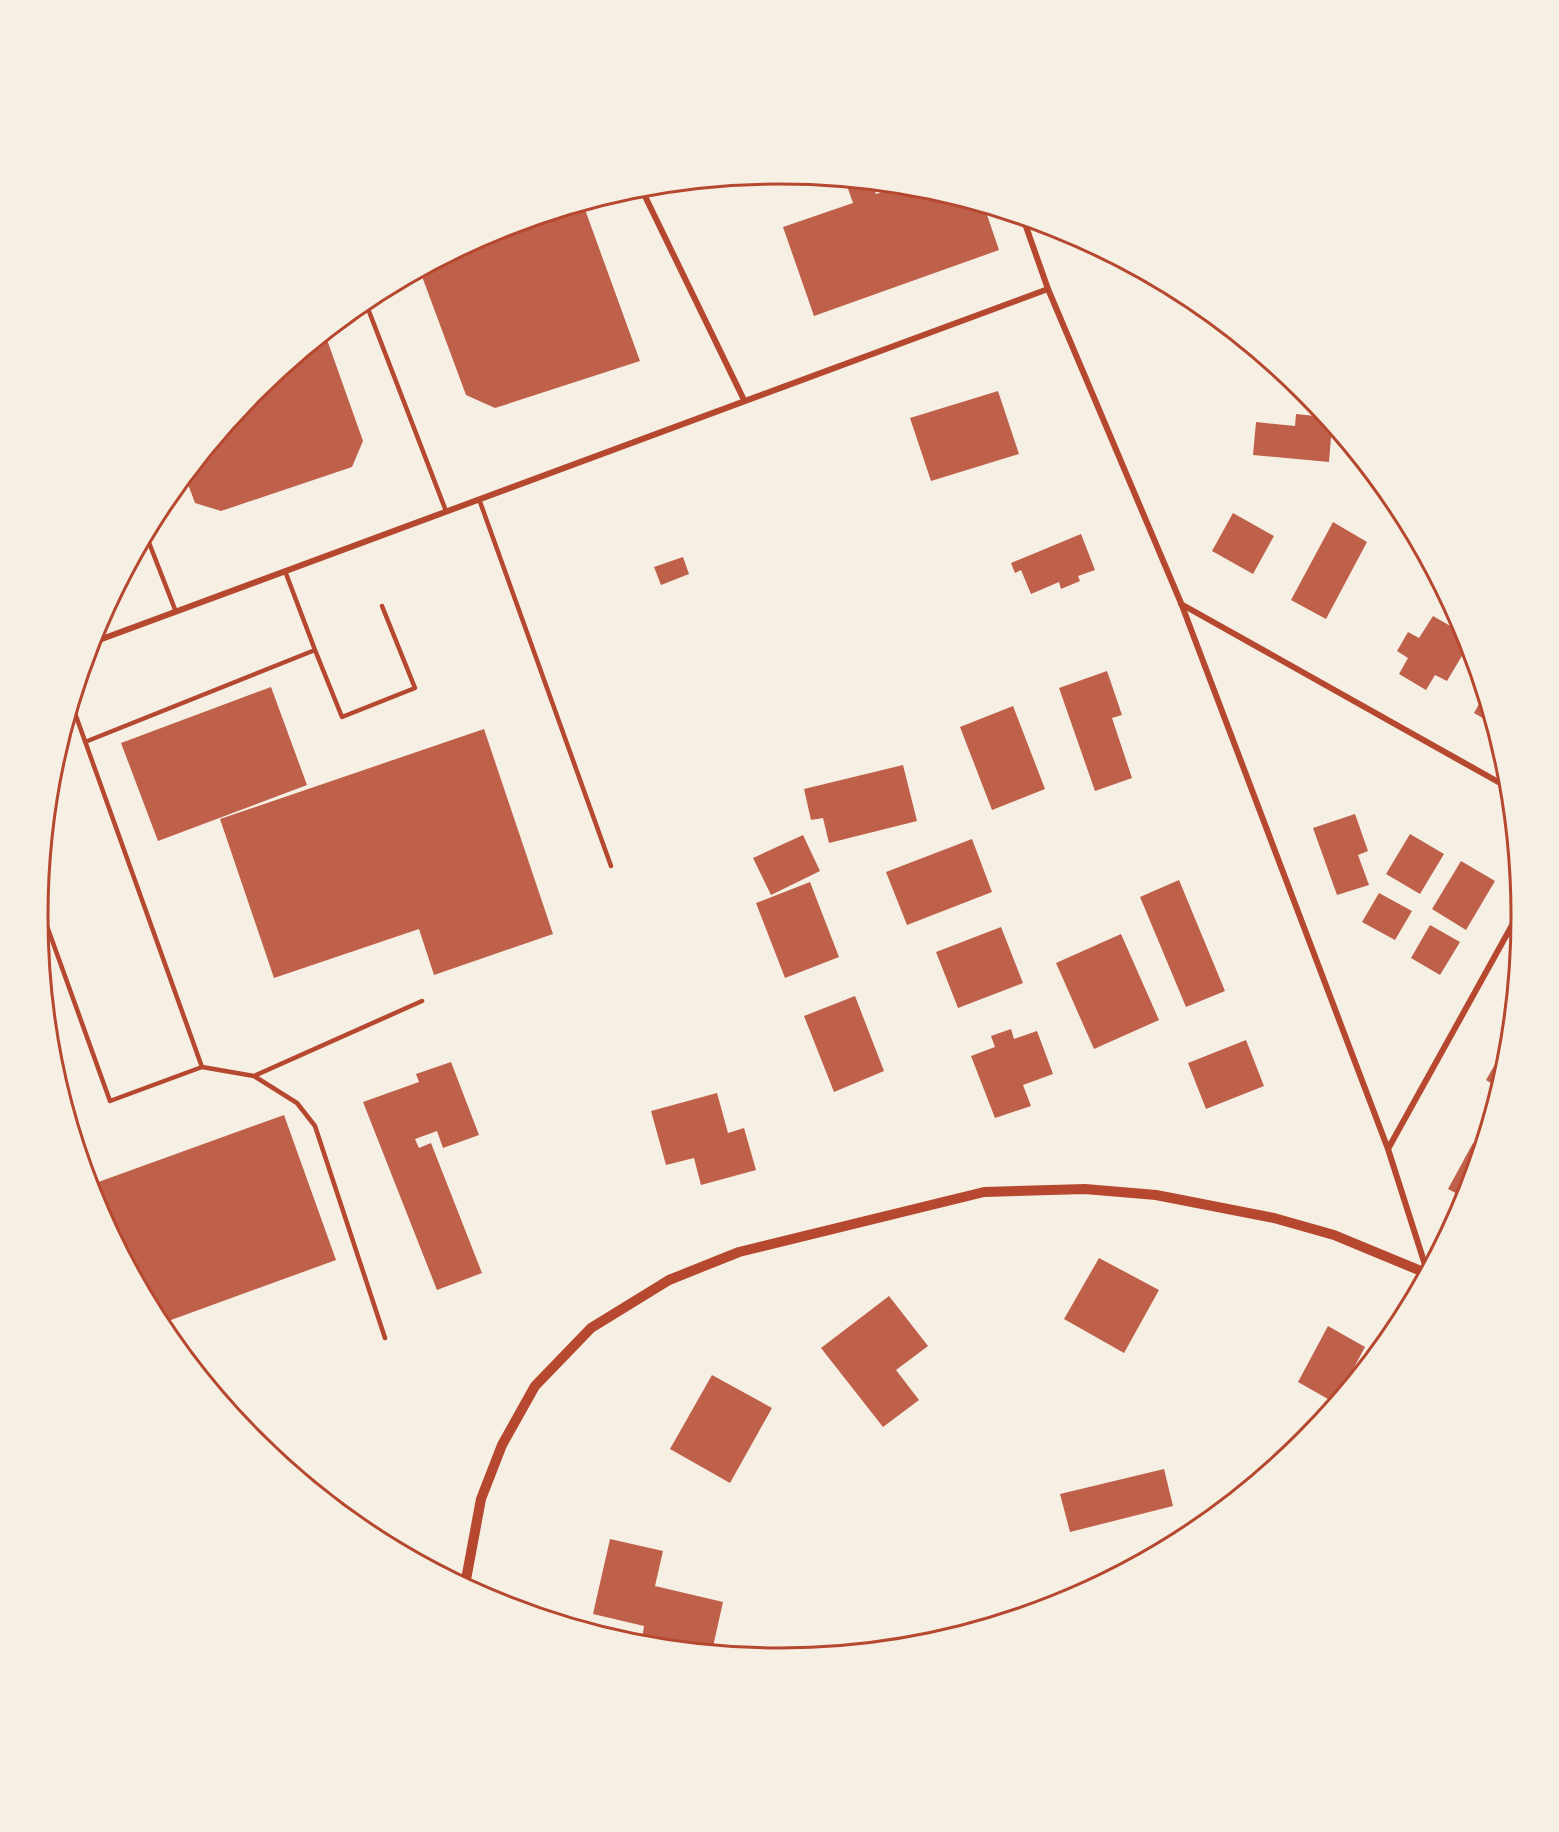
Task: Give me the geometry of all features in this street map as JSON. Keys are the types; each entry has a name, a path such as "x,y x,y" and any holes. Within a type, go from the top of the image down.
{"street":[{"path":"646,198 744,400"},
{"path":"1026,227 1048,289 1181,603 1388,1149 1423,1263"},
{"path":"103,639 1048,289"},
{"path":"1181,603 1499,782"},
{"path":"1388,1149 1511,928"},
{"path":"467,1577 481,1499 502,1445 535,1386 591,1328 669,1280 739,1252 984,1192 1085,1190 1156,1195 1274,1218 1334,1234 1420,1269"}],"lane":[{"path":"369,311 446,511"},
{"path":"479,499 611,866"},
{"path":"150,544 176,612"},
{"path":"285,571 342,717 415,688 382,606"},
{"path":"85,742 315,650"},
{"path":"76,717 202,1067"},
{"path":"49,931 110,1101 202,1067 254,1076 297,1102 315,1126 385,1338"},
{"path":"254,1076 422,1001"}],"building":[{"path":"848,188 922,199 987,214 999,250 814,316 783,227 853,203"},
{"path":"585,210 640,361 495,408 466,395 423,278 500,240"},
{"path":"328,341 363,441 352,467 221,511 195,503 189,486 199,471 262,399"},
{"path":"998,391 1019,454 931,481 910,418"},
{"path":"1296,414 1312,416 1331,436 1329,462 1253,455 1256,422 1295,426"},
{"path":"1233,513 1274,536 1253,574 1212,551"},
{"path":"1333,522 1367,542 1326,619 1291,600"},
{"path":"1081,534 1095,570 1078,576 1080,581 1061,589 1059,582 1031,594 1021,570 1015,573 1011,563"},
{"path":"683,557 689,574 661,585 654,567"},
{"path":"1433,616 1451,626 1462,655 1447,681 1435,675 1426,690 1399,674 1408,658 1397,651 1408,632 1419,638"},
{"path":"1107,671 1122,715 1112,718 1132,778 1095,791 1059,688"},
{"path":"271,687 307,785 158,841 121,743"},
{"path":"1479,704 1483,718 1474,713"},
{"path":"1013,706 1045,789 992,810 960,727"},
{"path":"484,729 553,934 434,975 419,929 274,978 220,819"},
{"path":"903,765 917,821 829,843 823,818 811,820 804,789"},
{"path":"1355,814 1368,851 1358,855 1369,885 1337,895 1313,828"},
{"path":"1410,834 1444,854 1420,894 1386,874"},
{"path":"803,835 820,871 771,895 753,858"},
{"path":"972,839 992,892 907,925 886,872"},
{"path":"1461,861 1495,881 1466,930 1432,909"},
{"path":"1179,880 1225,991 1186,1007 1140,897"},
{"path":"810,882 839,957 785,978 756,903"},
{"path":"1379,893 1412,911 1395,940 1362,922"},
{"path":"1430,925 1460,942 1440,975 1411,958"},
{"path":"1001,927 1023,983 958,1008 936,952"},
{"path":"1121,934 1159,1020 1094,1049 1056,963"},
{"path":"855,996 884,1071 834,1092 804,1016"},
{"path":"1011,1029 1014,1039 1037,1031 1053,1074 1023,1085 1031,1106 995,1118 971,1056 995,1047 991,1036"},
{"path":"1246,1040 1264,1086 1206,1109 1188,1063"},
{"path":"451,1062 479,1135 443,1148 437,1131 415,1139 419,1148 431,1143 482,1273 437,1290 363,1102 419,1082 416,1074"},
{"path":"1496,1062 1491,1083 1486,1080"},
{"path":"717,1093 728,1133 744,1128 756,1170 701,1185 694,1158 666,1165 651,1111"},
{"path":"284,1115 336,1260 170,1320 123,1240 99,1182"},
{"path":"1473,1143 1456,1193 1448,1189"},
{"path":"1099,1258 1159,1290 1124,1353 1064,1319"},
{"path":"889,1296 928,1346 896,1370 919,1400 883,1427 821,1348"},
{"path":"1328,1326 1365,1347 1353,1369 1328,1399 1298,1382"},
{"path":"712,1375 772,1408 730,1483 670,1449"},
{"path":"1164,1469 1173,1506 1070,1532 1060,1494"},
{"path":"610,1539 663,1551 655,1586 723,1602 714,1644 643,1634 644,1626 593,1614"}]}
